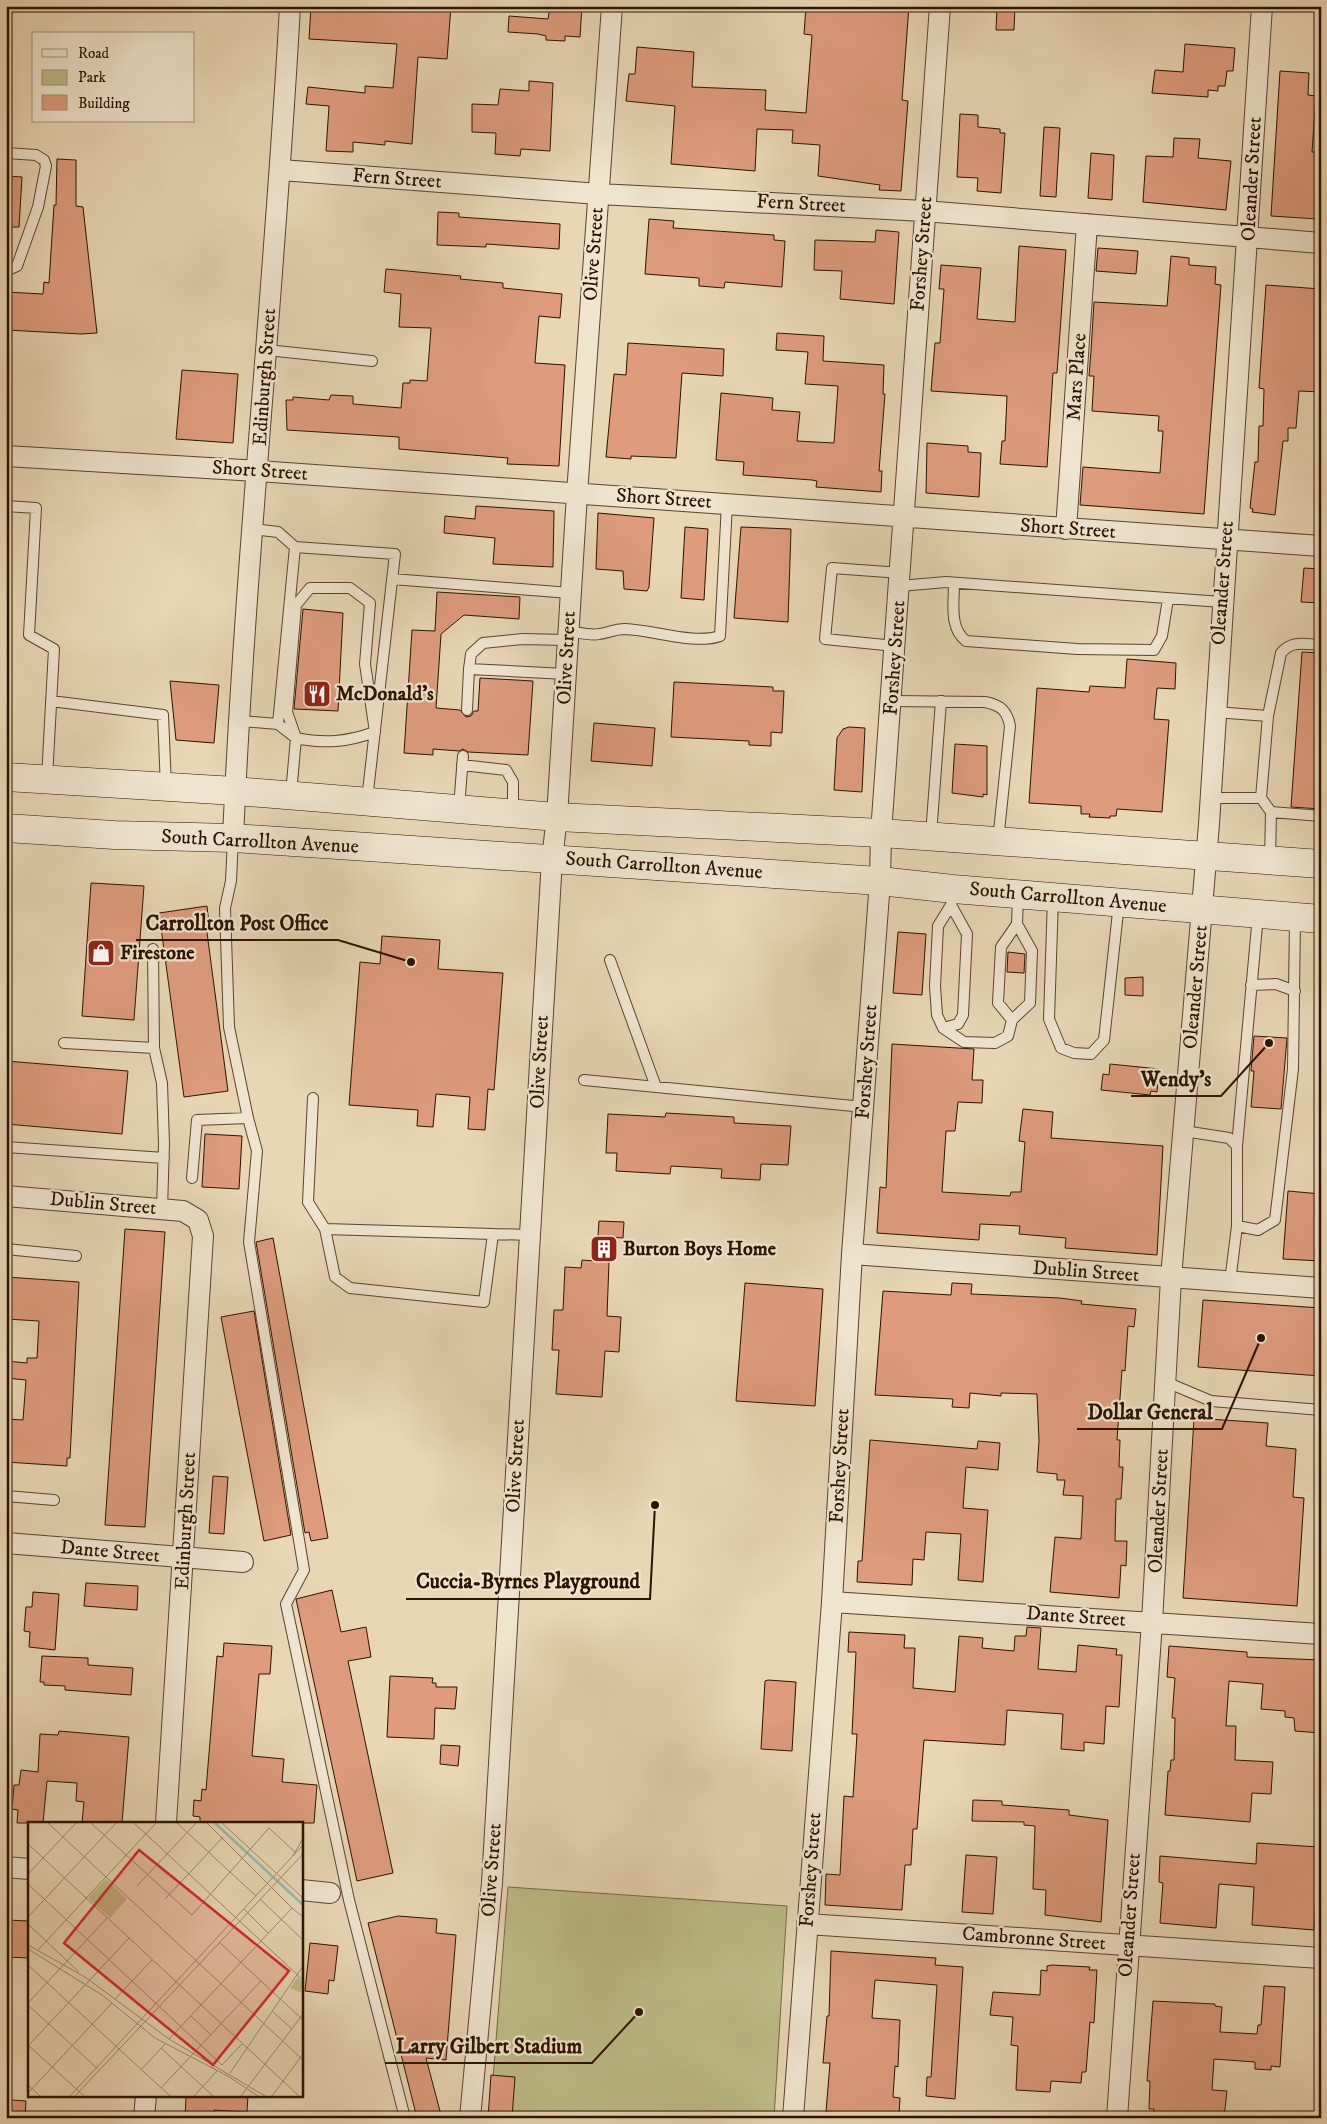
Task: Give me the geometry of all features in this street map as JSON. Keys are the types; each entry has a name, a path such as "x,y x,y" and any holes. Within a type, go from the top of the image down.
{"main road":[{"name":"South Carrollton Avenue","path":"6,777 291,795 557,817 930,837 1321,864"},
{"name":"South Carrollton Avenue","path":"6,828 114,835 233,838 880,881 952,897 1018,894 1308,918"}],"street":[{"name":"Edinburgh Street","path":"233,838 253,529 281,170 290,6"},
{"name":"Olive Street","path":"470,2118 492,1883 552,859 557,817 570,593 612,6"},
{"name":"Forshey Street","path":"793,2118 832,1602 852,1254 880,881 881,834 906,516 924,211 940,6"},
{"name":"Oleander Street","path":"1117,2118 1152,1622 1171,1278 1206,857 1262,6"},
{"name":"Fern Street","path":"281,170 599,194 924,211 1321,243"},
{"name":"Mars Place","path":"1066,529 1088,224"},
{"name":"Short Street","path":"6,456 258,471 1321,546"},
{"name":"Dublin Street","path":"6,1196 184,1211 198,1220"},
{"name":"Edinburgh Street","path":"166,1822 203,1236 198,1220"},
{"name":"Dublin Street","path":"852,1254 1321,1288"},
{"name":"Dante Street","path":"6,1542 243,1562"},
{"name":"Dante Street","path":"832,1602 1321,1634"},
{"path":"6,1867 28,1868"},
{"path":"302,1890 330,1893"},
{"name":"Cambronne Street","path":"807,1924 1321,1958"},
{"path":"144,2118 146,2096"}],"lane":[{"path":"6,153 36,155 44,160 46,166 38,207 18,266 6,271"},
{"path":"267,350 372,361"},
{"path":"466,710 471,654 483,643 598,635 611,629 662,632 689,639 720,636 727,504"},
{"path":"6,506 36,508 29,635 54,649 47,780"},
{"path":"253,529 278,532 295,547 395,554 367,801"},
{"path":"278,724 295,547"},
{"path":"895,646 825,639 832,568 900,580 1222,602"},
{"path":"392,579 570,593"},
{"path":"954,583 954,614 957,634 966,641 1077,649 1154,650 1162,636 1168,599"},
{"path":"291,795 296,738 287,712 296,605 310,588 350,588 370,603 365,664 375,732"},
{"path":"1270,861 1271,812 1261,798 1268,716 1281,653 1287,646 1297,643 1321,646"},
{"path":"469,669 566,674"},
{"path":"51,701 163,715 166,788"},
{"path":"892,701 985,702 999,705 1008,714 1010,726 998,842"},
{"path":"930,837 941,701"},
{"path":"1215,712 1268,716"},
{"path":"240,721 278,724 296,738 333,743 354,740 375,732"},
{"path":"459,809 463,761 506,770 513,782 513,813"},
{"path":"1210,798 1261,798"},
{"path":"1271,812 1321,816"},
{"path":"233,838 231,881 225,908 229,1027 248,1118 257,1151 249,1242 304,1570 286,1604 349,1900 405,2118"},
{"path":"952,897 938,926 936,1015 943,1028 964,1042 995,1043 1008,1036 1012,1020 1030,1003 1032,951 1017,924 1018,894"},
{"path":"943,1028 958,1024 963,1015 967,934 952,897"},
{"path":"1054,897 1049,1019 1061,1048 1091,1054 1104,1040 1119,902"},
{"path":"1230,1282 1237,1226 1237,1146 1258,914"},
{"path":"1237,1226 1258,1230 1275,1220 1293,1068 1295,992 1308,918"},
{"path":"1012,1020 998,1003 1001,947 1017,924"},
{"path":"153,949 154,1048 162,1083 164,1158 162,1209"},
{"path":"610,960 656,1087"},
{"path":"1252,985 1276,984 1295,992"},
{"path":"64,1043 154,1048"},
{"path":"1321,1060 1321,1065"},
{"path":"584,1080 864,1107"},
{"path":"313,1098 308,1202 325,1229 335,1276 350,1288 484,1302 493,1234"},
{"path":"192,1178 197,1120 248,1118"},
{"path":"1184,1131 1229,1138 1237,1146"},
{"path":"6,1146 164,1158"},
{"path":"325,1229 530,1235"},
{"path":"6,1249 76,1256"},
{"path":"1166,1382 1211,1401 1321,1410"},
{"path":"6,1496 54,1500"}],"green space":[{"path":"508,1887 787,1906 774,2118 490,2118"}],"building":[{"path":"311,6 451,6 447,59 418,57 412,144 385,141 385,145 353,142 353,152 326,151 329,106 306,104 308,87 365,93 365,86 393,88 397,44 309,39"},
{"path":"550,6 582,6 580,37 565,36 565,41 546,40 546,36 538,34 508,32 509,16 548,19"},
{"path":"806,6 909,6 902,100 908,101 901,191 879,190 880,185 818,176 820,145 792,143 793,130 757,129 755,171 671,164 675,106 626,101 629,74 635,74 637,47 694,52 692,87 766,90 765,110 806,113 812,35 804,34"},
{"path":"997,6 1015,6 1014,30 996,30"},
{"path":"1185,44 1235,48 1233,71 1227,71 1225,86 1218,86 1218,91 1208,90 1208,97 1152,93 1155,70 1183,72"},
{"path":"1280,71 1309,73 1308,95 1316,96 1312,152 1321,152 1318,219 1271,216"},
{"path":"529,81 553,83 550,151 521,149 520,156 495,154 496,133 472,132 472,104 498,105 500,89 529,91"},
{"path":"960,114 978,115 978,127 1000,129 1000,133 1005,133 1001,193 977,191 978,178 957,177"},
{"path":"1044,127 1060,128 1056,197 1040,196"},
{"path":"1174,138 1200,139 1198,158 1231,161 1226,210 1143,202 1146,156 1173,157"},
{"path":"1091,153 1114,155 1112,200 1088,198"},
{"path":"57,159 76,160 76,206 83,207 97,333 81,334 6,330 6,292 43,294 44,282 49,283 54,205 56,205"},
{"path":"6,176 22,177 19,227 6,227"},
{"path":"438,212 459,213 459,217 560,224 559,249 486,244 486,247 437,245"},
{"path":"649,219 674,221 673,228 774,235 774,240 785,241 782,287 725,282 724,288 699,286 699,278 645,274"},
{"path":"876,230 899,232 894,304 840,299 842,271 814,270 815,240 875,242"},
{"path":"1019,246 1066,250 1057,373 1053,373 1047,467 1000,464 1002,441 1005,441 1007,396 931,391 935,343 940,343 944,289 939,289 941,265 981,268 977,319 1015,322"},
{"path":"1098,248 1138,251 1136,274 1096,271"},
{"path":"1171,256 1189,258 1189,265 1216,267 1215,284 1221,285 1204,514 1080,505 1083,467 1160,473 1163,431 1158,431 1159,416 1092,411 1094,376 1089,376 1094,302 1167,306"},
{"path":"386,269 461,276 460,279 503,283 503,288 562,294 560,318 539,316 535,363 565,365 559,466 507,464 508,458 399,449 399,437 287,430 286,400 293,400 293,397 329,400 331,395 353,396 353,404 401,408 403,383 410,383 410,380 427,381 431,328 399,327 401,294 384,292"},
{"path":"1266,285 1321,289 1321,392 1299,391 1296,428 1288,428 1288,441 1283,441 1275,515 1252,512 1253,509 1250,508 1255,462 1258,462 1259,426 1263,426 1264,389 1259,388"},
{"path":"777,333 824,336 823,361 884,365 883,394 885,394 879,471 882,471 881,492 816,487 817,481 812,480 743,475 744,462 716,460 721,393 773,398 772,410 800,412 797,441 834,443 838,386 805,384 808,352 776,350"},
{"path":"628,343 724,349 723,376 682,373 676,458 631,456 631,459 606,457 614,374 626,375"},
{"path":"182,370 238,374 233,443 176,439"},
{"path":"927,443 968,446 968,452 981,453 979,497 926,493"},
{"path":"476,506 554,511 553,567 493,564 495,538 444,533 445,516 475,519"},
{"path":"598,513 654,518 649,587 647,591 624,589 623,571 596,569"},
{"path":"685,527 708,529 704,600 681,598"},
{"path":"741,527 791,529 788,622 734,618"},
{"path":"1304,568 1321,569 1321,603 1301,602"},
{"path":"437,592 520,597 519,619 464,615 441,634 436,708 460,710 466,717 471,716 474,711 478,711 480,678 533,681 528,755 468,752 463,749 459,751 433,749 433,755 404,753 412,630 435,631"},
{"path":"303,609 343,613 338,711 294,709"},
{"path":"1302,652 1321,653 1321,809 1291,807"},
{"path":"1127,659 1176,663 1175,689 1157,688 1154,719 1169,720 1162,812 1117,809 1116,816 1110,816 1110,818 1089,817 1090,814 1081,814 1081,806 1029,803 1037,688 1089,692 1090,686 1125,688"},
{"path":"170,681 219,685 214,743 176,740"},
{"path":"674,682 773,687 773,691 784,691 782,733 771,732 771,746 749,745 749,741 671,737"},
{"path":"594,723 655,728 652,766 591,761"},
{"path":"849,727 865,728 862,792 834,790 837,738 843,729"},
{"path":"955,744 987,746 987,795 983,794 983,797 952,793"},
{"path":"91,883 144,886 134,1020 82,1016"},
{"path":"207,906 209,924 206,925 228,1091 184,1097 159,913"},
{"path":"898,932 926,934 922,995 893,993"},
{"path":"382,936 440,940 438,969 503,973 494,1090 488,1089 485,1130 468,1129 470,1097 436,1094 433,1127 417,1126 418,1110 349,1105 360,962 380,964"},
{"path":"1008,952 1025,954 1024,973 1007,972"},
{"path":"1143,977 1143,996 1125,995 1125,978"},
{"path":"1254,1036 1287,1038 1281,1109 1251,1107 1254,1071 1251,1071"},
{"path":"892,1044 974,1049 972,1080 983,1080 982,1103 958,1102 955,1131 946,1131 942,1192 1010,1196 1011,1192 1021,1192 1025,1142 1019,1141 1023,1109 1053,1112 1051,1138 1163,1146 1157,1255 1065,1248 1066,1238 1019,1234 1020,1226 980,1224 979,1240 877,1233 880,1187 886,1188"},
{"path":"6,1061 128,1071 122,1134 6,1124"},
{"path":"1110,1064 1159,1069 1157,1092 1151,1091 1150,1095 1101,1090 1103,1074 1109,1075"},
{"path":"666,1113 734,1117 734,1123 791,1126 788,1165 761,1164 760,1180 721,1178 722,1169 671,1166 670,1174 616,1171 617,1153 606,1153 608,1114 665,1117"},
{"path":"205,1134 242,1136 239,1189 202,1187"},
{"path":"1288,1191 1321,1194 1321,1261 1283,1259"},
{"path":"599,1221 624,1222 623,1238 598,1236"},
{"path":"125,1229 165,1232 145,1527 105,1525"},
{"path":"273,1238 328,1538 311,1541 309,1532 305,1533 256,1242"},
{"path":"582,1260 609,1262 607,1316 621,1317 619,1352 605,1351 602,1397 556,1394 559,1350 552,1350 554,1310 563,1310 565,1267 581,1268"},
{"path":"6,1277 79,1282 70,1458 67,1458 67,1466 6,1462 6,1419 23,1420 26,1380 6,1378 6,1361 27,1363 27,1358 37,1358 39,1321 6,1319"},
{"path":"745,1283 823,1289 815,1406 736,1401"},
{"path":"952,1283 972,1284 971,1294 1060,1298 1082,1301 1081,1304 1136,1309 1134,1327 1128,1326 1125,1371 1122,1370 1117,1440 1120,1440 1119,1467 1123,1467 1121,1499 1116,1499 1115,1541 1127,1541 1126,1566 1121,1565 1119,1598 1050,1592 1055,1537 1081,1539 1083,1496 1063,1495 1065,1480 1057,1480 1057,1474 1037,1472 1039,1441 1037,1394 1001,1393 1001,1396 970,1393 969,1408 952,1407 953,1399 875,1395 883,1291 951,1295"},
{"path":"1203,1300 1321,1308 1321,1376 1198,1367"},
{"path":"254,1311 291,1535 264,1541 221,1317"},
{"path":"1194,1418 1268,1423 1266,1446 1296,1449 1293,1497 1304,1498 1297,1606 1183,1598"},
{"path":"870,1440 977,1449 978,1441 1000,1443 998,1470 966,1467 963,1508 988,1510 983,1582 958,1580 961,1534 926,1532 924,1560 913,1559 912,1585 857,1582 858,1561 862,1561"},
{"path":"213,1476 228,1477 224,1534 209,1533"},
{"path":"86,1583 138,1586 137,1610 84,1606"},
{"path":"332,1590 341,1632 366,1627 371,1657 348,1661 393,1873 357,1881 296,1599"},
{"path":"33,1592 59,1594 55,1650 29,1647 30,1632 24,1631 26,1607 32,1607"},
{"path":"1027,1627 1041,1628 1038,1669 1076,1672 1078,1645 1117,1649 1116,1655 1122,1655 1119,1707 1106,1706 1104,1744 1084,1742 1084,1751 1061,1749 1063,1714 1007,1710 1005,1745 924,1740 917,1829 913,1829 911,1865 905,1865 902,1910 825,1905 826,1874 840,1875 844,1796 853,1797 857,1734 852,1734 856,1652 848,1652 849,1632 905,1635 904,1648 915,1648 913,1688 955,1692 959,1636 983,1638 982,1648 1014,1651 1015,1636 1026,1636"},
{"path":"224,1643 272,1646 270,1674 259,1674 252,1756 284,1759 282,1782 317,1785 314,1823 200,1822 200,1817 193,1816 194,1800 201,1801 202,1789 206,1790 217,1656 223,1657"},
{"path":"1169,1646 1247,1652 1247,1657 1321,1660 1320,1733 1295,1731 1294,1718 1285,1717 1285,1711 1261,1709 1263,1684 1229,1681 1226,1726 1236,1726 1235,1760 1273,1762 1271,1794 1252,1793 1250,1822 1165,1815 1168,1771 1170,1771 1171,1760 1174,1760 1175,1718 1172,1718 1175,1678 1167,1677"},
{"path":"42,1656 88,1658 88,1665 133,1668 131,1695 65,1690 65,1686 44,1685 44,1682 40,1682"},
{"path":"390,1676 433,1678 432,1683 436,1683 436,1687 457,1687 455,1709 435,1708 434,1739 387,1737"},
{"path":"765,1681 796,1682 792,1751 761,1749"},
{"path":"59,1731 129,1737 122,1822 82,1822 84,1802 76,1801 77,1783 47,1781 43,1822 17,1823 18,1810 12,1809 14,1785 19,1785 21,1770 38,1772 40,1734 58,1735"},
{"path":"441,1745 460,1746 458,1766 440,1764"},
{"path":"973,1800 1002,1801 1002,1805 1069,1810 1069,1815 1108,1820 1101,1922 1045,1915 1046,1890 1033,1889 1035,1826 1024,1825 1024,1822 972,1821"},
{"path":"1257,1843 1319,1847 1314,1930 1252,1925 1254,1887 1219,1884 1216,1928 1160,1923 1163,1883 1159,1882 1160,1856 1256,1864"},
{"path":"966,1855 997,1857 993,1914 962,1912"},
{"path":"398,1916 437,1919 436,1933 456,1935 446,2060 426,2058 441,2115 429,2118 417,2118 368,1923"},
{"path":"6,1920 28,1921 28,1958 6,1957"},
{"path":"310,1943 338,1946 334,1981 329,1980 328,1994 305,1991"},
{"path":"831,1951 936,1958 935,1965 963,1967 955,2099 926,2096 927,2077 931,2077 937,1985 875,1980 872,2018 900,2020 898,2067 895,2066 893,2097 900,2098 899,2115 826,2112 830,2063 823,2063 827,2016 829,2016"},
{"path":"1047,1966 1090,1967 1089,1970 1097,1970 1094,2023 1090,2022 1086,2072 1082,2072 1081,2083 1051,2081 1050,2092 1016,2090 1018,2046 1011,2045 1013,2017 990,2015 993,1992 1040,1995 1041,1970 1047,1971"},
{"path":"1264,1986 1285,1987 1280,2067 1271,2066 1271,2070 1255,2069 1255,2062 1214,2059 1212,2090 1227,2091 1224,2118 1153,2118 1154,2109 1149,2109 1150,2081 1147,2081 1153,2001 1215,2004 1215,2006 1222,2007 1220,2032 1257,2034 1258,2025 1261,2025"},
{"path":"491,2075 515,2077 512,2118 488,2118"},
{"path":"248,2096 247,2112 214,2110 214,2118 185,2118 186,2097"},
{"path":"11,2100 26,2101 25,2118 9,2118"}],"place":[{"name":"McDonald's","path":"317,694"},
{"name":"Firestone","path":"101,953"},
{"name":"Carrollton Post Office","path":"411,962"},
{"name":"Wendy's","path":"1269,1043"},
{"name":"Burton Boys Home","path":"604,1249"},
{"name":"Dollar General","path":"1261,1338"},
{"name":"Cuccia-Byrnes Playground","path":"655,1505"},
{"name":"Larry Gilbert Stadium","path":"639,2012"}]}
